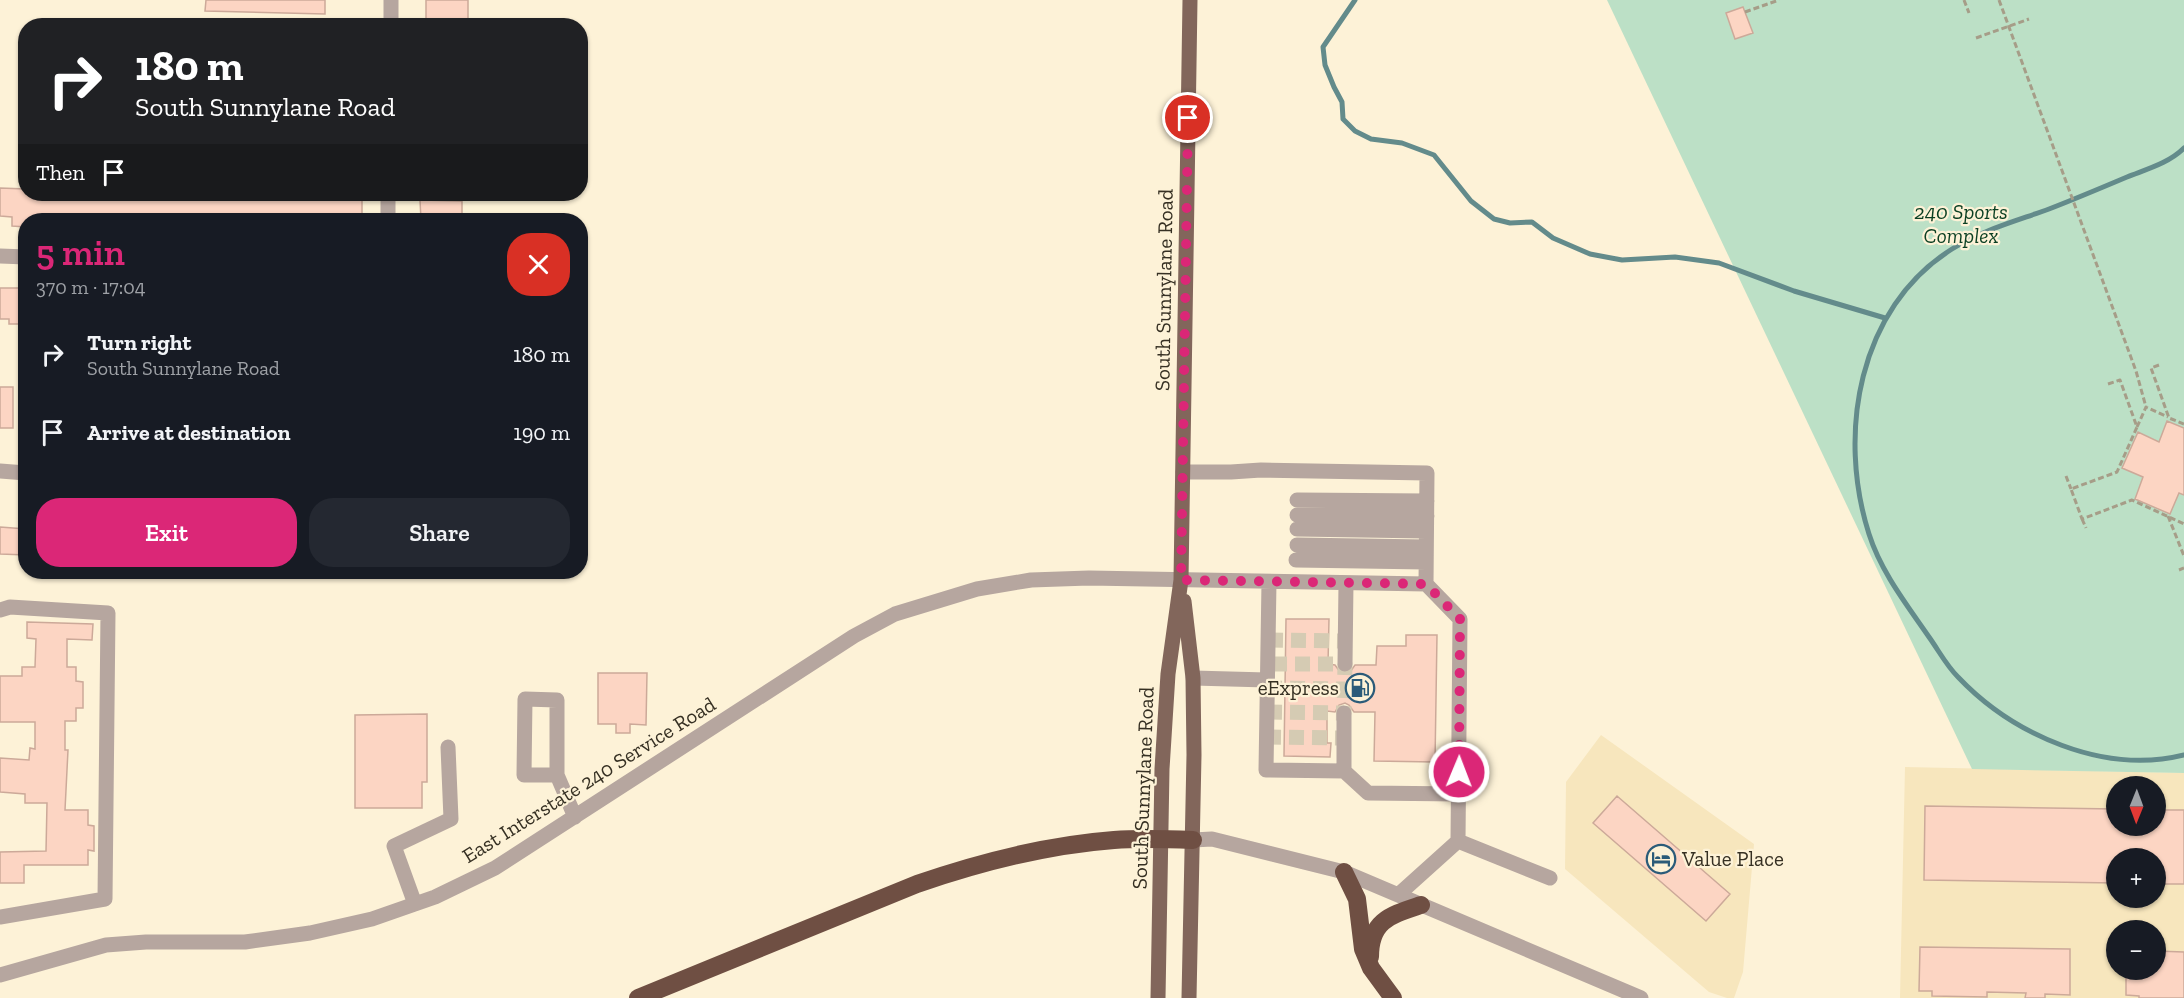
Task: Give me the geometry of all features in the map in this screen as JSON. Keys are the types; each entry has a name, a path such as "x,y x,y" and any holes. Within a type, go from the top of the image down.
{"highway":[{"path":"638,998 917,884 964,868 1066,846 1116,840 1193,840"},
{"path":"1344,872 1357,899 1363,949 1371,968 1393,998"},
{"path":"1371,968 1370,943 1375,930 1396,913 1421,905"}],"main road":[{"name":"South Sunnylane Road","path":"1158,998 1162,769 1168,674 1181,580 1190,0"},
{"name":"South Sunnylane Road","path":"1181,580 1193,678 1193,840 1189,998"}],"street":[{"path":"390,18 391,0"},
{"path":"0,256 18,257"},
{"path":"1296,582 1298,471"},
{"path":"1183,472 1427,473 1426,584 1460,619 1458,841 1398,895"},
{"path":"2,473 18,473"},
{"path":"1297,530 1427,531"},
{"path":"1297,530 1427,531"},
{"path":"1297,530 1427,531"},
{"name":"East Interstate 240 Service Road","path":"0,975 106,945 146,942 245,942 299,935 372,919 435,897 495,868 854,636 895,614 978,589 1031,580 1089,578 1426,584"},
{"path":"1269,582 1266,770 1344,771 1368,793 1459,794"},
{"path":"1345,664 1346,583"},
{"path":"0,609 10,607 108,613 105,899 0,916"},
{"path":"1193,678 1267,681"},
{"path":"557,775 524,775 525,699 557,700 557,775 575,817"},
{"path":"1344,713 1344,771"},
{"path":"415,904 394,846 451,819 448,747"},
{"path":"1193,840 1212,839 1344,872 1641,998"},
{"path":"1458,841 1550,878"}],"path":[{"path":"1745,12 1779,0"},
{"path":"1964,0 1969,13"},
{"path":"1999,0 2136,371 2146,407 2117,472 2071,489"},
{"path":"1976,38 2029,19"},
{"path":"2159,365 2151,368 2169,418"},
{"path":"2108,384 2120,380 2137,427"},
{"path":"2146,407 2184,424"},
{"path":"2066,476 2086,528"},
{"path":"2082,519 2132,500 2184,524"},
{"path":"2168,516 2184,556"},
{"path":"2179,570 2184,568"}],"shaded area":[{"path":"1601,735 1754,844 1743,972 1734,998 1709,992 1565,869 1566,782"},
{"path":"1905,767 2184,773 2184,998 1900,998"}],"green space":[{"name":"240 Sports Complex","path":"1607,0 2184,0 2184,773 1972,769"}],"building":[{"path":"206,0 325,0 325,14 205,11"},
{"path":"426,0 468,0 468,18 426,18"},
{"path":"1743,7 1753,33 1735,39 1726,13"},
{"path":"0,188 18,189 18,201 362,201 362,213 18,213 18,226 12,226 12,217 0,216"},
{"path":"420,201 462,201 462,213 421,213"},
{"path":"0,288 18,288 18,324 9,324 9,319 0,319"},
{"path":"0,387 13,387 13,428 0,428"},
{"path":"2167,421 2184,428 2184,495 2179,493 2170,514 2135,499 2143,477 2122,468 2138,432 2159,442"},
{"path":"0,527 18,528 18,555 0,554"},
{"name":"eExpress","path":"1286,619 1329,619 1328,664 1335,665 1344,674 1350,672 1355,665 1376,665 1377,646 1406,646 1406,635 1437,635 1435,762 1374,761 1375,712 1354,712 1345,703 1339,705 1335,712 1327,711 1327,743 1331,743 1330,757 1284,756"},
{"path":"27,622 93,624 92,640 67,639 67,667 76,667 76,681 83,682 83,708 76,708 76,721 65,721 65,750 68,750 65,810 88,810 88,825 94,826 94,851 88,850 88,865 24,865 24,883 0,883 0,852 46,851 47,803 25,803 25,794 0,792 0,758 29,760 30,748 35,749 35,722 0,722 0,676 22,676 22,667 35,667 36,639 27,638"},
{"path":"598,673 647,673 646,725 630,724 630,733 616,733 616,724 598,724"},
{"path":"427,714 427,782 422,782 422,808 355,808 355,715"},
{"name":"Value Place","path":"1617,796 1730,894 1706,921 1593,823"},
{"path":"1925,806 2106,809 2106,836 2166,836 2166,810 2184,810 2184,884 2166,884 2166,848 2106,848 2106,883 1924,880"},
{"path":"1920,947 2070,949 2070,995 2045,994 2045,998 2025,998 2026,993 1987,992 1987,997 1932,996 1932,991 1919,991"},
{"path":"2166,951 2184,952 2184,998 2139,998 2139,996 2126,995 2126,980 2166,980"}],"waterway":[{"path":"1355,0 1323,47 1325,65 1342,102 1343,119 1355,131 1371,139 1402,143 1434,155 1471,201 1494,219 1510,223 1532,222 1553,238 1590,254 1622,260 1675,257 1719,263 1794,291 1885,318"},
{"path":"2184,148 2172,158 2157,165 1975,236 1952,249 1920,274 1895,304 1876,339 1863,376 1856,415 1855,456 1860,495 1869,534 1880,562 1946,663 1980,698 2033,732 2062,745 2092,754 2123,759 2154,760 2184,755"}],"tunnel":[{"path":"1268,640 1345,641"},
{"path":"1267,664 1345,664 1344,713 1267,712"},
{"path":"1267,688 1345,689"},
{"path":"1266,737 1344,738"}],"place":[{"name":"eExpress","path":"1360,688"},
{"name":"Value Place","path":"1661,859"}],"route":[{"path":"1188,118 1181,580 1426,584 1460,619 1459,772"}]}
